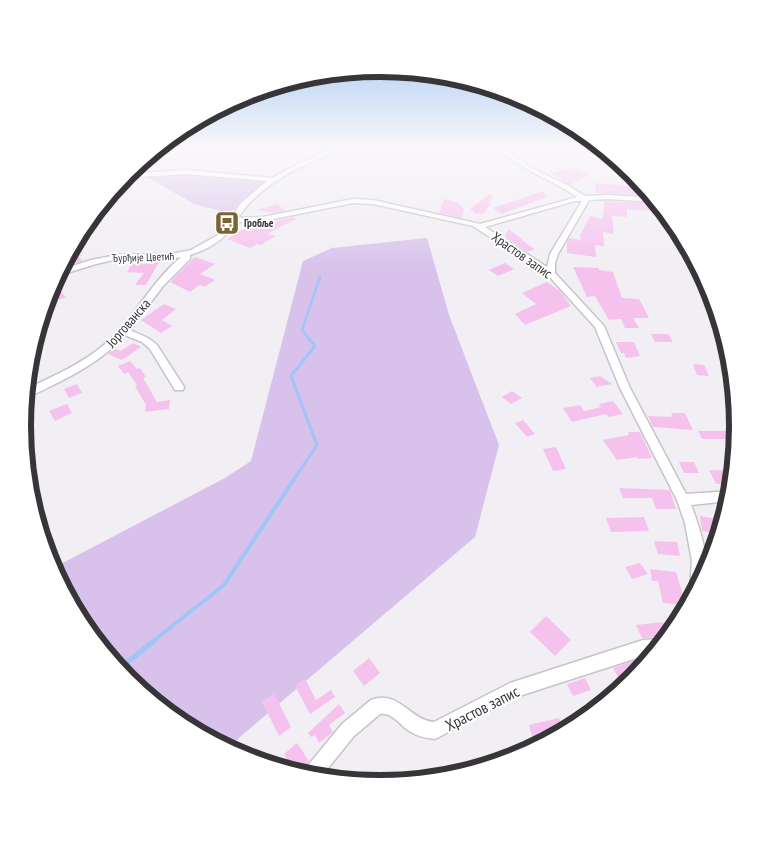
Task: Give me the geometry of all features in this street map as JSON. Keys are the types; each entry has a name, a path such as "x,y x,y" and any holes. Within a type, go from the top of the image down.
{"street":[{"name":"Ђурђије Цветић","path":"68,271 102,260 127,257 165,258 192,252 216,241 228,230 243,206 265,188"},
{"path":"565,188 585,198"},
{"path":"551,273 551,263 586,201 585,198"},
{"path":"480,226 542,207 585,198 646,200"},
{"name":"Храстов запис","path":"234,220 257,220 343,202 362,201 427,215 458,219 480,226 551,273 599,326 625,388 683,500 692,523 699,561 698,570"},
{"name":"Јоргованска","path":"33,389 90,361 124,331 167,274 192,252"},
{"path":"535,264 551,263"},
{"path":"124,331 146,340 154,347 179,387"},
{"path":"683,500 722,497"},
{"name":"Храстов запис","path":"314,769 348,730 382,704 393,707 420,730 435,731 510,691 643,648 650,648"}],"shaded area":[{"path":"166,188 258,188 229,213 194,204"},
{"path":"427,238 449,315 499,445 475,537 234,743 186,716 150,689 134,673 103,639 90,620 78,601 60,564 225,478 251,461 303,261 332,248"}],"building":[{"path":"595,188 632,188 643,196 596,193"},
{"path":"543,191 546,197 502,214 493,208"},
{"path":"490,194 493,197 488,203 491,204 482,215 470,209"},
{"path":"444,199 458,202 464,210 462,218 439,213"},
{"path":"604,201 649,203 652,211 627,209 627,217 612,216 614,234 603,232 604,246 595,245 596,257 567,253 569,238 581,240 580,235 590,216 603,219"},
{"path":"277,204 286,211 273,213 257,210"},
{"path":"294,217 296,219 267,234 276,236 261,245 257,244 250,248 227,239 245,228"},
{"path":"509,229 535,249 527,252 506,238 505,235"},
{"path":"78,251 82,256 79,256 82,261 74,263 73,261"},
{"path":"195,257 215,264 200,274 215,280 204,287 200,285 190,292 170,282"},
{"path":"151,262 159,262 146,285 135,285 144,273 127,272 132,263 150,264"},
{"path":"505,263 514,269 498,276 489,270"},
{"path":"573,267 599,268 599,270 613,272 622,298 639,299 649,318 633,318 639,328 625,328 621,319 609,320 595,296 587,297"},
{"path":"547,282 560,291 571,306 525,325 515,314 536,304 522,293"},
{"path":"59,290 66,297 59,300 56,298"},
{"path":"164,304 176,309 162,320 172,326 161,333 141,320"},
{"path":"651,334 668,334 673,342 655,342"},
{"path":"616,342 634,342 640,356 626,358 624,353 621,353"},
{"path":"133,343 141,347 122,360 108,354 115,349 121,351"},
{"path":"130,361 137,369 140,368 146,377 143,378 157,402 170,400 169,409 145,412 146,405 135,386 137,385 128,372 124,374 118,366"},
{"path":"693,364 704,365 709,376 697,375"},
{"path":"600,376 612,384 597,387 590,378"},
{"path":"77,384 82,393 69,398 64,389"},
{"path":"512,391 522,398 511,404 502,397"},
{"path":"613,401 623,414 608,417 606,414 572,422 563,408 580,405 584,411 601,407 599,404"},
{"path":"67,404 72,413 55,421 49,411"},
{"path":"671,413 685,413 693,430 653,427 648,416 673,417"},
{"path":"523,420 535,434 527,437 515,423"},
{"path":"698,431 730,431 729,439 702,439"},
{"path":"628,432 640,432 652,458 638,459 637,457 617,460 603,440 629,435"},
{"path":"556,447 566,469 553,471 543,449"},
{"path":"679,462 694,462 699,473 684,473"},
{"path":"709,470 727,471 725,484 716,484"},
{"path":"619,488 670,490 676,509 656,509 652,498 623,498"},
{"path":"700,516 717,519 712,533 702,531"},
{"path":"644,517 649,531 611,532 606,518"},
{"path":"654,541 677,542 680,556 658,554"},
{"path":"640,563 648,574 632,579 625,567"},
{"path":"650,569 676,572 684,599 681,605 663,603 658,581 652,581"},
{"path":"546,616 571,640 555,656 530,632"},
{"path":"663,622 665,628 659,637 642,638 636,625"},
{"path":"369,658 380,673 364,686 353,671"},
{"path":"633,661 635,664 626,674 618,677 613,668"},
{"path":"585,678 591,690 573,696 567,684"},
{"path":"305,679 316,700 331,690 335,697 310,714 295,686"},
{"path":"274,694 291,727 279,736 262,702"},
{"path":"339,704 345,713 329,725 333,732 319,743 315,735 311,737 308,733"},
{"path":"559,718 561,724 533,740 529,725"},
{"path":"297,743 309,761 304,767 290,763 284,754"}],"waterway":[{"path":"311,341 302,330 320,277"},
{"path":"297,475 317,445 291,376 315,346 310,340"},
{"path":"152,642 224,585 298,473"},
{"path":"125,664 154,641"}],"place":[{"name":"Гробље","path":"227,223"}]}
